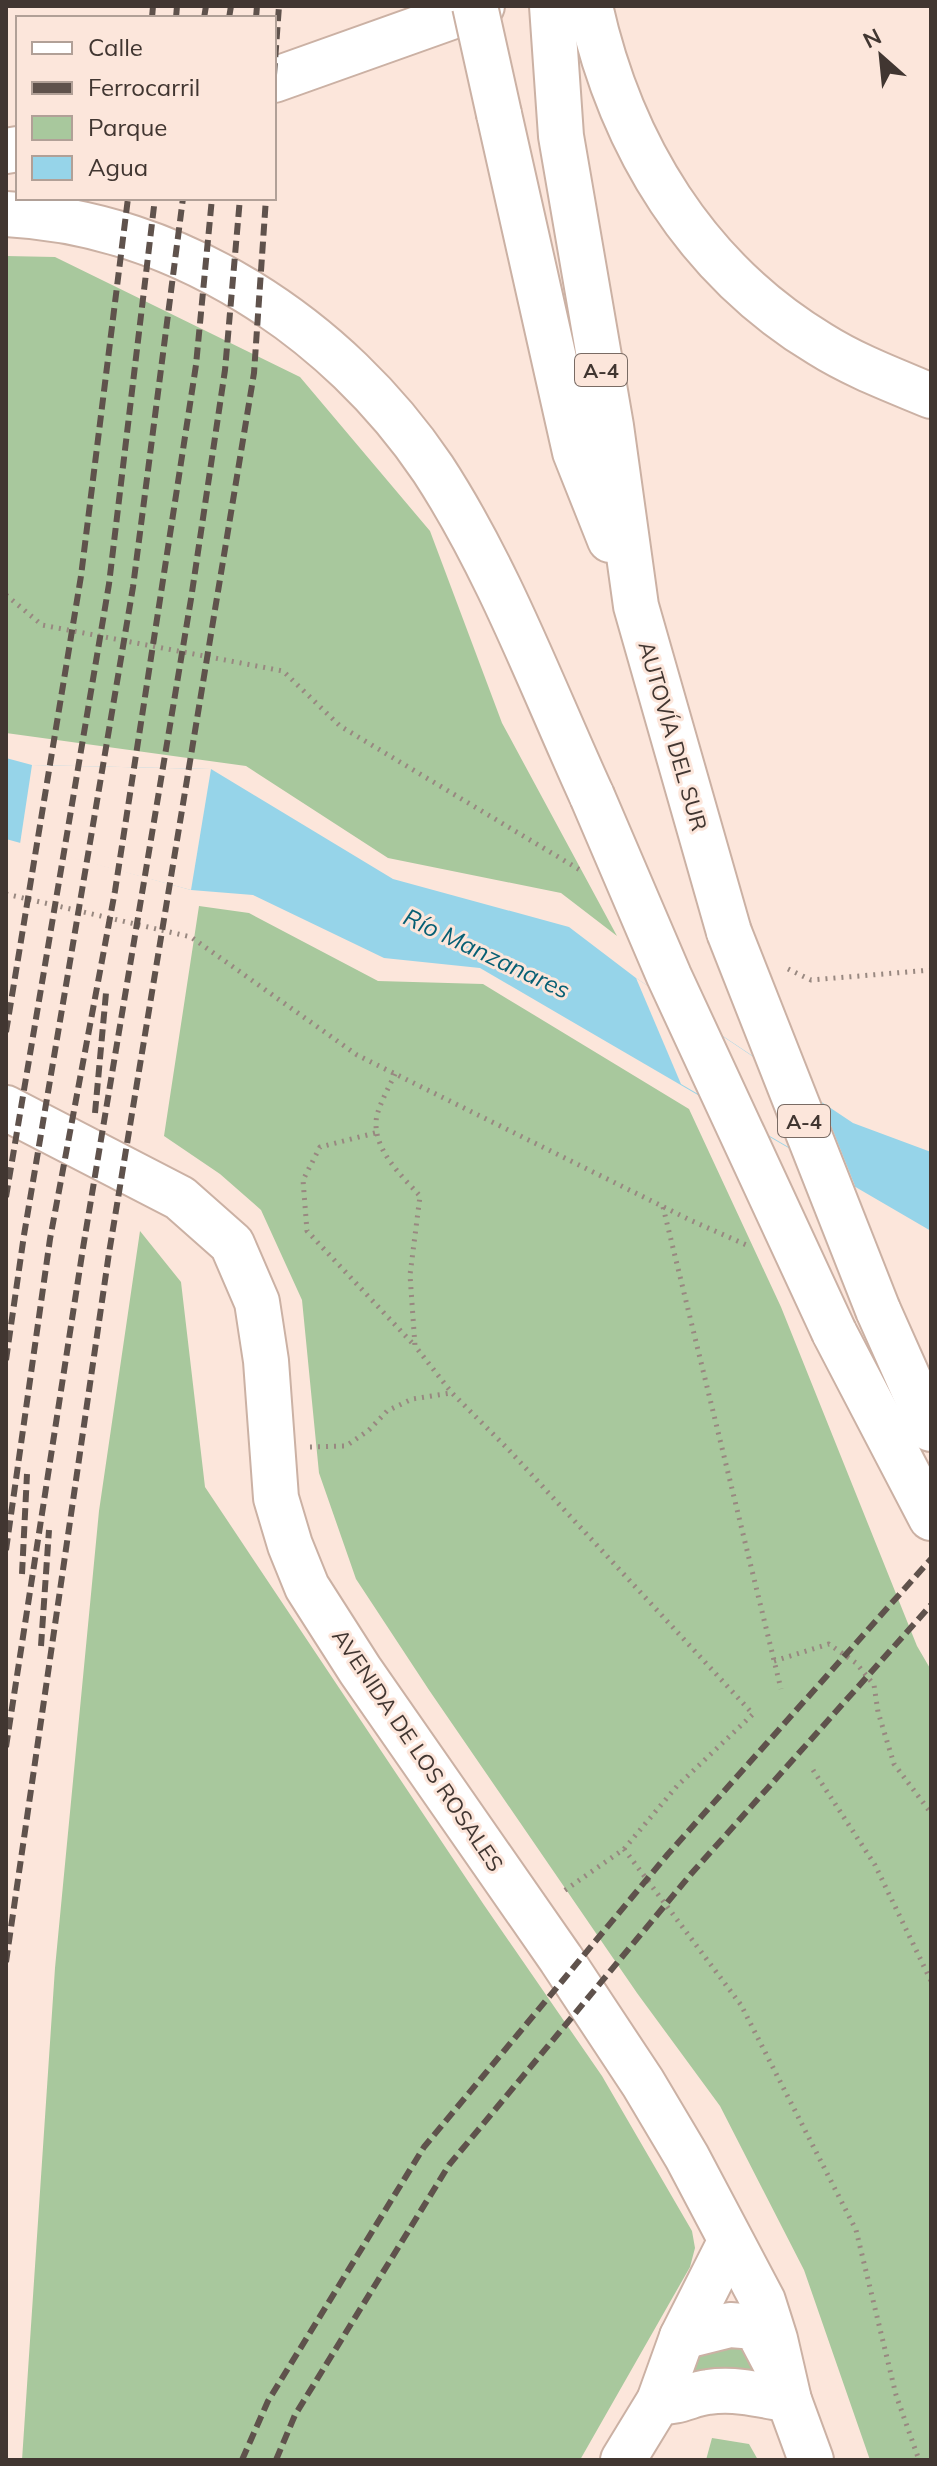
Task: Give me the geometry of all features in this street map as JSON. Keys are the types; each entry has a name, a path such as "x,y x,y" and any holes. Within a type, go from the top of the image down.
{"main road":[{"path":"344,56 420,6"},
{"path":"475,6 575,452 636,606"},
{"path":"276,79 482,6"},
{"name":"AUTOVÍA DEL SUR","path":"552,6 561,136 611,426 636,606 729,932 878,1310 931,1429"},
{"path":"590,6 610,81 624,116 648,165 677,211 742,285 819,344 868,371 931,396"},
{"path":"6,214 32,215 94,227 187,257 241,287 334,355 372,393 432,468 459,513 514,624 669,976 834,1332 931,1518"},
{"name":"AVENIDA DE LOS ROSALES","path":"6,1108 180,1198 232,1244 257,1302 266,1361 276,1498 307,1587 360,1670 561,1959 643,2083 687,2157 763,2301 786,2390 811,2460"},
{"path":"623,2460 659,2401 682,2337 730,2242"},
{"path":"659,2401 672,2403 706,2392 786,2390 756,2327 730,2325 682,2337"}],"path":[{"path":"6,595 42,625 283,671 340,726 587,873"},
{"path":"6,894 191,937 357,1055 663,1207 761,1251"},
{"path":"783,966 811,980 931,970"},
{"path":"395,1074 378,1114 375,1133 391,1163 420,1196 410,1275 415,1346"},
{"path":"375,1133 320,1147 303,1180 307,1231 415,1346 452,1393 507,1448 753,1714 677,1786 624,1849 553,1899"},
{"path":"663,1207 781,1689"},
{"path":"272,1453 300,1446 346,1446 369,1430 387,1411 412,1399 452,1393"},
{"path":"774,1661 829,1644 856,1663 874,1685 878,1712 894,1764 931,1813"},
{"path":"813,1770 875,1865 931,1981"},
{"path":"624,1849 741,2005 856,2230 896,2395 919,2460"}],"green space":[{"path":"6,256 55,257 300,377 430,531 502,723 617,936 561,893 388,858 246,766 6,733"},
{"path":"199,906 249,913 378,981 483,984 689,1109 781,1307 917,1646 931,1670 931,2460 870,2460 804,2270 720,2106 637,1993 356,1579 319,1473 302,1300 261,1210 220,1174 164,1136"},
{"path":"140,1231 181,1282 205,1487 602,2076 692,2231 695,2248 690,2267 580,2460 22,2460 55,1968 99,1511"},
{"path":"737,2338 763,2383 670,2387 687,2355"},
{"path":"712,2438 749,2444 758,2460 706,2460"}],"water":[{"name":"Río Manzanares","path":"6,758 32,765 211,769 393,879 569,927 636,978 853,1123 931,1152 931,1231 480,968 384,958 253,895 191,890 6,839"}],"pier":[{"path":"32,765 211,769 191,890 20,844"},
{"path":"636,978 822,1103 855,1186 681,1084"}],"railway":[{"path":"152,16 153,6"},
{"path":"176,16 177,6"},
{"path":"204,16 206,6"},
{"path":"229,16 231,6"},
{"path":"256,16 257,6"},
{"path":"276,47 279,6"},
{"path":"6,1032 81,576 128,200"},
{"path":"6,1197 109,584 155,200"},
{"path":"6,1360 24,1235 133,587 183,200"},
{"path":"6,1550 50,1239 115,891 196,365 212,200"},
{"path":"6,1747 83,1248 191,599 225,370 240,200"},
{"path":"6,1962 109,1253 254,373 266,200"},
{"path":"95,1113 106,993"},
{"path":"22,1574 27,1474"},
{"path":"41,1646 49,1530"},
{"path":"242,2460 268,2401 424,2147 668,1854 931,1559"},
{"path":"276,2460 295,2415 449,2165 691,1874 931,1605"}]}
